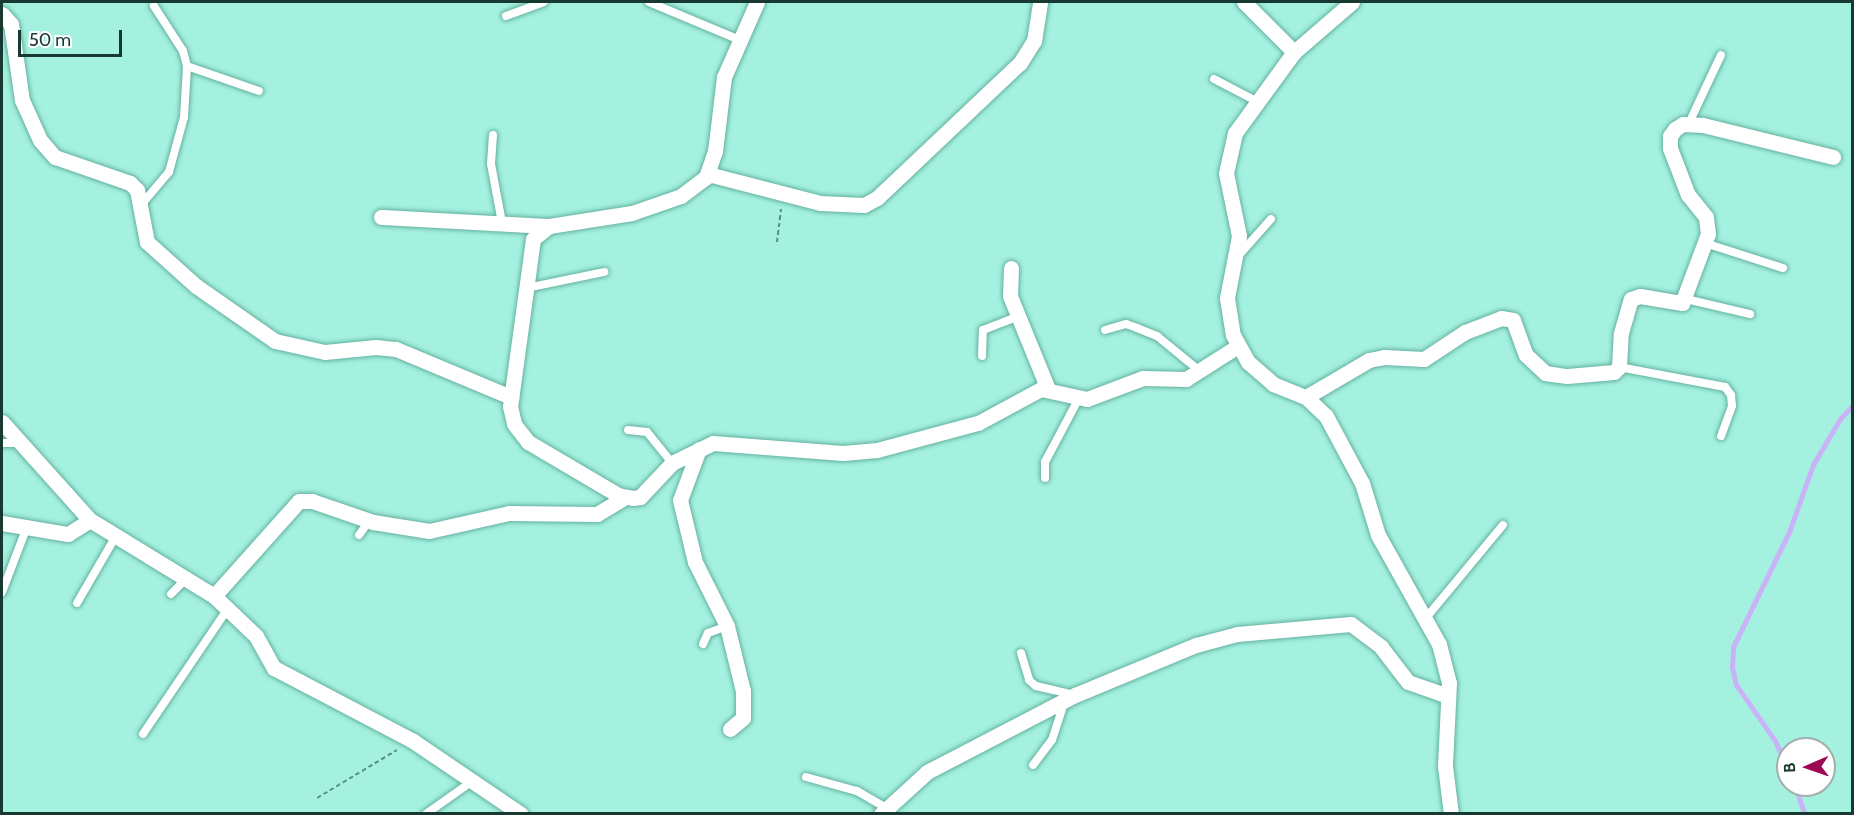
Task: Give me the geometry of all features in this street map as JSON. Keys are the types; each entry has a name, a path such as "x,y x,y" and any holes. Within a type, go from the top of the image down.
{"street":[{"path":"381,216 549,225 632,213 681,196 708,174 715,151 724,77 757,2"},
{"path":"708,174 820,203 855,206 877,198 1020,63 1034,41 1040,2"},
{"path":"1245,2 1293,52"},
{"path":"1352,2 1293,52 1235,133 1228,152 1226,173 1239,236 1239,255 1227,298 1238,346 1248,362 1273,384 1306,397 1326,416 1362,483 1378,535 1448,665 1445,766 1451,813"},
{"path":"2,14 11,24 22,100 48,150 56,157 130,183 137,190 144,232 155,252 275,341 325,352 376,347 396,349 511,397"},
{"path":"1306,397 1369,360 1384,357 1424,359 1465,332 1501,318 1513,320 1526,355 1545,373 1567,376 1609,374 1619,367 1621,333 1631,299 1640,296 1677,303 1686,299 1705,243 1706,217 1688,195 1669,142 1675,129 1689,123 1833,157"},
{"path":"549,225 533,239 510,416 528,442 625,497 640,497 672,463 713,443 843,453 877,450 978,423 1030,392 1048,389 1078,399 1097,398 1143,378 1186,379 1201,372 1238,346"},
{"path":"1011,268 1010,297 1048,389"},
{"path":"2,423 90,520 214,596 256,636 274,668 413,741 521,813"},
{"path":"699,448 680,500 695,562 727,627 745,711 743,718 730,729"},
{"path":"214,596 299,501 312,501 369,521 415,530 438,530 509,513 597,514 625,497"},
{"path":"2,524 68,534 90,520"},
{"path":"884,811 927,772 1070,698 1196,645 1237,634 1342,623 1368,634 1408,682 1448,696"}],"lane":[{"path":"506,16 544,2"},
{"path":"649,2 740,40"},
{"path":"141,205 169,172 184,117 187,66 183,51 154,6"},
{"path":"1689,123 1721,56"},
{"path":"187,66 259,92"},
{"path":"1214,79 1256,101"},
{"path":"493,135 491,164 502,223"},
{"path":"1239,255 1271,219"},
{"path":"1705,243 1783,268"},
{"path":"526,288 604,272"},
{"path":"1686,299 1750,314"},
{"path":"982,356 983,330 1017,316"},
{"path":"1105,330 1126,324 1147,332 1201,372"},
{"path":"1619,367 1725,387 1731,395 1732,406 1721,436"},
{"path":"1045,478 1045,462 1078,399"},
{"path":"627,430 647,432 672,463"},
{"path":"2,443 19,442"},
{"path":"359,536 369,521"},
{"path":"1425,619 1503,525"},
{"path":"2,592 27,526"},
{"path":"77,603 116,536"},
{"path":"171,594 186,579"},
{"path":"143,734 227,610"},
{"path":"703,644 708,633 727,627"},
{"path":"1021,653 1029,680 1036,686 1070,698 1052,740 1033,765"},
{"path":"806,777 857,791 884,811"},
{"path":"426,813 474,780"}],"path":[{"path":"777,242 782,193"},
{"path":"317,798 413,741"}],"waterway":[{"path":"1776,743 1736,685 1732,667 1733,647 1789,532 1813,465 1840,419 1852,406"},
{"path":"1799,797 1805,814"}]}
